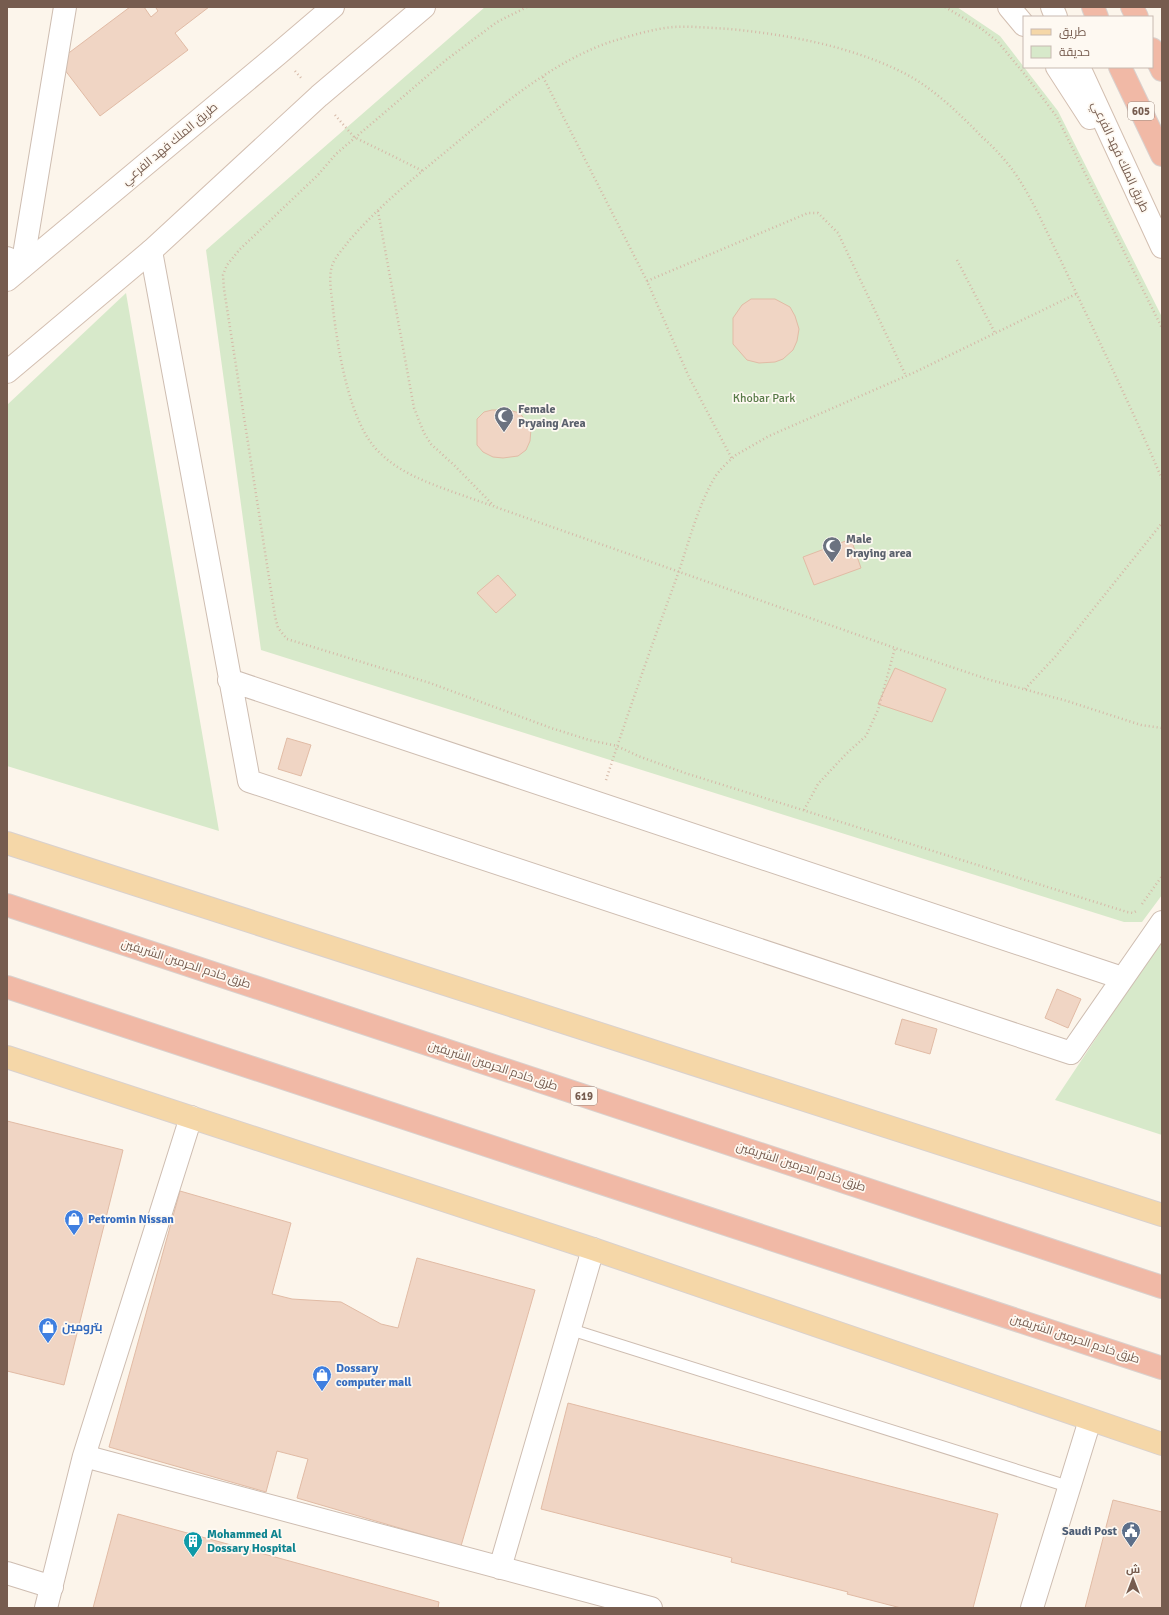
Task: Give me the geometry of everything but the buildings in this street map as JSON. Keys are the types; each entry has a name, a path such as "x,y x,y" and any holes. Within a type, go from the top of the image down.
{"highway":[{"path":"1132,7 1136,16"},
{"path":"1153,51 1162,70"},
{"name":"605","path":"1120,68 1162,155"},
{"name":"طرق خادم الحرمين الشريفين","path":"7,905 1162,1287"},
{"name":"طرق خادم الحرمين الشريفين","path":"7,987 1162,1368"}],"main road":[{"path":"7,843 1162,1215"},
{"path":"7,1057 593,1249 1162,1444"},
{"path":"1090,1420 1162,1432"}],"street":[{"path":"12,269 65,7"},
{"name":"طريق الملك فهد الفرعي","path":"12,269 266,64 333,7"},
{"path":"7,372 151,251 319,96 424,7"},
{"path":"1009,7 1023,24"},
{"path":"1058,68 1128,176"},
{"name":"طريق الملك فهد الفرعي","path":"1079,68 1162,247"},
{"path":"151,251 229,680 249,781 1071,1053 1162,922"},
{"path":"229,680 1122,978"},
{"path":"7,1573 49,1598 84,1456 191,1117"},
{"path":"500,1568 593,1249"},
{"path":"1032,1608 1090,1420"},
{"path":"84,1456 651,1608"}],"lane":[{"path":"569,1329 1070,1487"}],"path":[{"path":"527,7 497,22 446,60 354,137 336,154 317,176 240,249 227,265 223,275 224,289 250,452 263,546 278,628 287,638 430,683 551,728 589,740 617,746 638,756 685,773 1127,912 1133,913 1138,910 1162,876"},
{"path":"945,7 982,29 998,42 1056,116 1162,328"},
{"path":"1162,479 1076,294 1024,187 1003,158 937,95 906,74 856,52 801,39 753,31 707,27 671,27 610,43 580,55 543,77 501,108 423,171 378,210 358,230 332,265 331,290 334,316 345,381 356,413 366,436 378,451 403,470 434,485 679,573 895,648 987,679 1074,703 1141,725 1162,728"},
{"path":"543,77 647,281 689,377 732,459"},
{"path":"354,137 423,171"},
{"path":"378,210 414,408 424,433 431,444 495,507"},
{"path":"647,281 808,213 818,213 838,233 906,376"},
{"path":"957,260 995,333"},
{"path":"598,804 632,699 679,573 695,520 716,476 736,455 769,436 906,376 1076,294"},
{"path":"1025,690 1055,657 1162,523"},
{"path":"804,810 818,784 846,754 866,736 878,710 895,648"}],"green space":[{"name":"Khobar Park","path":"485,7 957,7 1000,36 1023,66 1023,68 1025,68 1058,111 1162,317 1162,895 1142,922 1124,922 261,650 206,250"},
{"path":"126,293 219,831 7,766 7,405"},
{"path":"1162,939 1162,1135 1055,1100"}],"place":[{"name":"Female Pryaing Area","path":"504,433"},
{"name":"Male Praying area","path":"832,563"},
{"name":"Petromin Nissan","path":"74,1236"},
{"name":"بترومين","path":"48,1344"},
{"name":"Dossary computer mall","path":"322,1392"},
{"name":"Saudi Post","path":"1131,1548"},
{"name":"Mohammed Al Dossary Hospital","path":"193,1558"}]}
